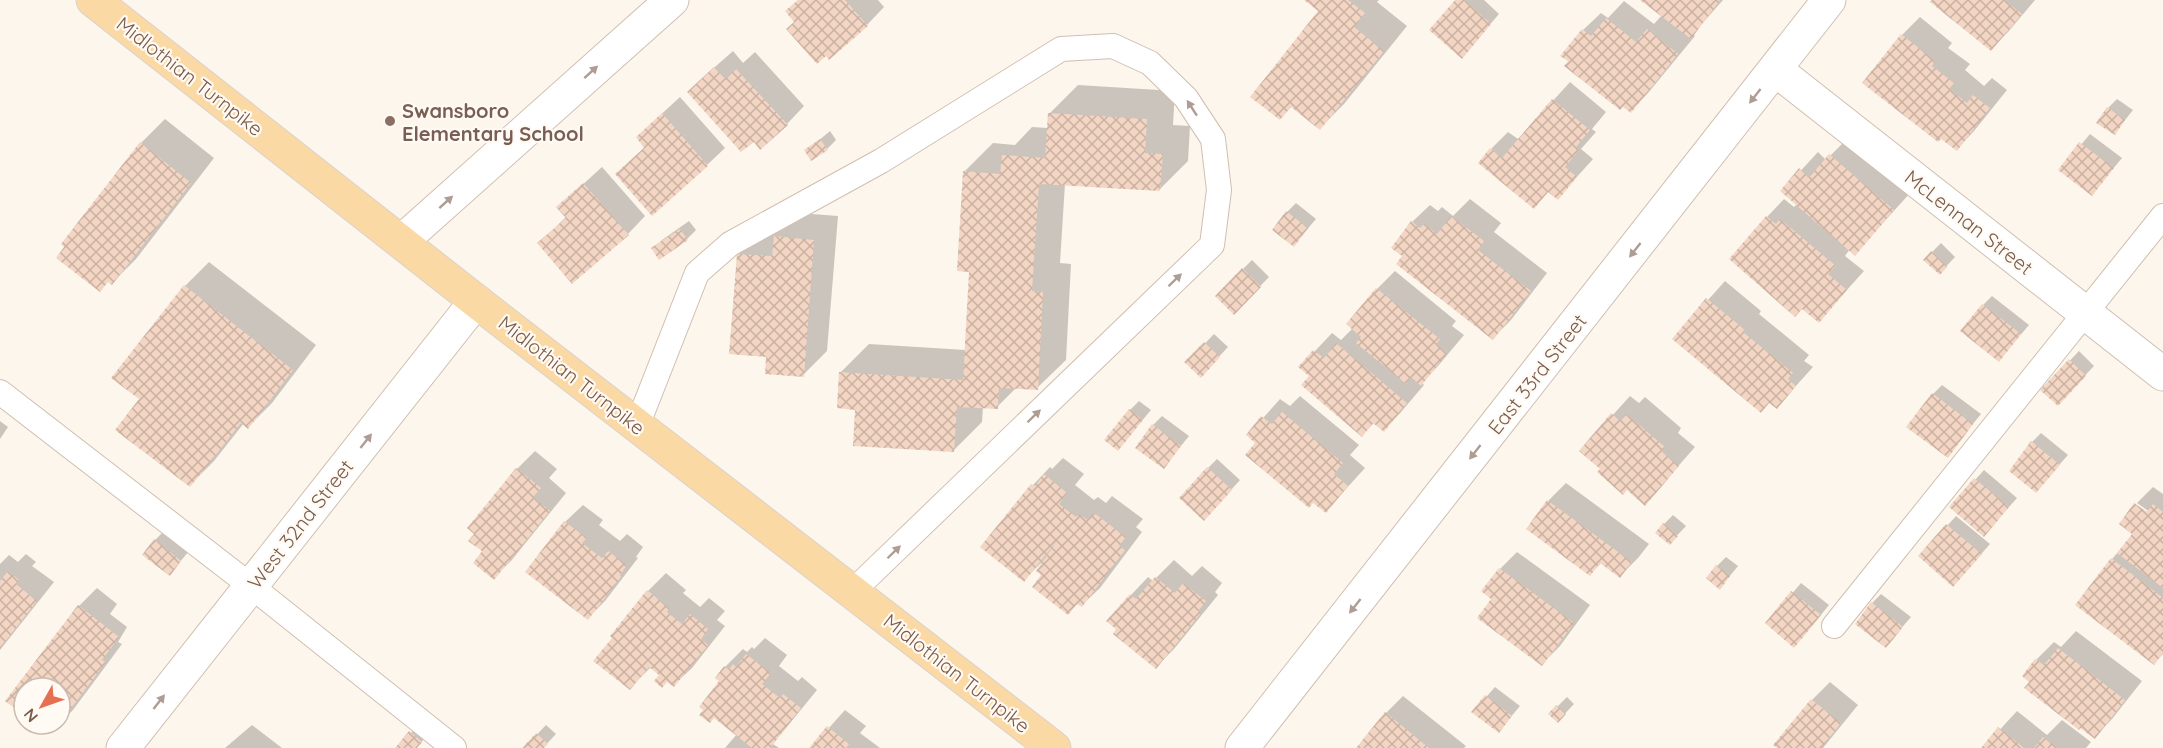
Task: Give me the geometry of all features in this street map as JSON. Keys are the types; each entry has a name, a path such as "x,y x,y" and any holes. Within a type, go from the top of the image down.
{"main road":[{"name":"Midlothian Turnpike","path":"93,0 1045,745"}],"street":[{"path":"402,241 672,0"},
{"name":"East 33rd Street","path":"1242,748 1829,0"},
{"name":"McLennan Street","path":"1776,70 2163,374"},
{"name":"West 32nd Street","path":"123,748 476,301"}],"lane":[{"path":"637,426 697,273 730,244 881,161 1061,49 1113,46 1150,63 1186,98 1213,139 1219,190 1212,245 852,592"},
{"path":"1834,626 2163,216"},
{"path":"0,392 454,748"}],"building":[{"path":"798,0 845,0 868,26 829,60 826,56 817,64 786,29 794,22 785,11"},
{"path":"1304,0 1348,0 1365,13 1354,27 1384,51 1320,130 1291,107 1280,120 1250,97 1318,11"},
{"path":"1455,0 1464,0 1491,24 1462,59 1429,30"},
{"path":"1640,0 1720,0 1691,39"},
{"path":"1932,0 2004,0 2022,14 1991,51 1930,2"},
{"path":"1606,18 1636,42 1647,29 1678,54 1631,113 1623,107 1620,110 1564,66 1568,61 1560,56 1582,29 1591,36"},
{"path":"1901,34 1935,61 1932,66 1954,83 1949,89 1967,103 1973,95 1990,108 1957,151 1941,139 1938,142 1862,83"},
{"path":"714,67 725,79 736,69 788,125 760,150 754,142 741,152 687,92"},
{"path":"1552,99 1590,130 1576,147 1579,150 1565,167 1577,177 1558,200 1548,192 1534,209 1478,163 1490,148 1502,158"},
{"path":"2107,107 2125,120 2115,135 2096,123"},
{"path":"662,113 708,166 652,216 615,174 644,148 636,137"},
{"path":"1048,113 1147,119 1145,153 1163,154 1160,191 1039,184 1032,291 1043,292 1038,390 999,388 998,409 957,407 954,452 853,446 855,410 837,408 839,372 963,380 969,272 957,271 963,171 1000,174 1002,155 1045,158"},
{"path":"820,139 828,150 811,161 804,150"},
{"path":"140,142 191,183 112,285 108,282 100,292 56,258 64,247 61,244"},
{"path":"2079,142 2114,168 2092,196 2058,170"},
{"path":"1829,154 1894,210 1855,256 1780,191 1799,168 1809,178"},
{"path":"583,183 629,235 572,284 537,243 566,218 556,207"},
{"path":"1286,211 1308,228 1294,247 1272,230"},
{"path":"1451,216 1484,241 1478,250 1531,291 1493,340 1396,264 1402,256 1391,248 1411,221 1420,228 1424,224 1437,234"},
{"path":"1766,216 1776,224 1780,219 1836,266 1828,274 1847,290 1819,323 1802,309 1795,317 1729,259"},
{"path":"680,229 688,240 659,260 651,248"},
{"path":"774,236 814,240 804,377 765,374 766,357 729,354 737,254 772,256"},
{"path":"1931,251 1947,267 1940,275 1923,260"},
{"path":"1242,268 1261,287 1234,315 1215,296"},
{"path":"184,285 293,370 248,429 241,423 190,487 115,430 139,399 111,378"},
{"path":"1376,288 1440,339 1436,344 1447,353 1421,386 1411,377 1406,384 1356,343 1361,337 1346,324"},
{"path":"1706,298 1793,373 1788,379 1796,386 1777,409 1769,403 1761,413 1672,339"},
{"path":"1982,304 2021,334 1999,362 1960,331"},
{"path":"1204,342 1220,357 1201,378 1184,362"},
{"path":"1336,343 1407,403 1384,432 1373,423 1362,437 1301,385 1309,376 1298,367 1313,350 1324,358"},
{"path":"2069,359 2086,376 2058,406 2040,390"},
{"path":"1932,393 1973,424 1948,458 1906,427"},
{"path":"1129,409 1143,420 1118,451 1104,440"},
{"path":"1282,412 1343,463 1334,474 1348,486 1326,513 1313,503 1309,508 1245,455 1255,443 1246,435 1261,416 1272,424"},
{"path":"1611,413 1621,421 1626,414 1665,447 1661,451 1679,466 1645,506 1627,490 1623,495 1597,472 1600,469 1579,451"},
{"path":"1152,424 1181,446 1164,469 1135,448"},
{"path":"2031,441 2060,465 2036,493 2009,471"},
{"path":"1207,467 1232,490 1204,521 1179,498"},
{"path":"516,468 541,488 533,497 550,511 494,580 473,563 482,551 468,541 474,534 467,528"},
{"path":"1044,474 1067,493 1059,504 1076,517 1079,514 1087,520 1094,513 1126,537 1119,546 1125,550 1082,607 1077,604 1068,615 1032,587 1041,575 1036,571 1059,538 1024,582 980,547 1031,484 1035,486"},
{"path":"1974,478 2009,507 1984,537 1949,507"},
{"path":"1547,500 1632,562 1620,578 1600,563 1590,576 1526,529"},
{"path":"2134,503 2147,512 2153,504 2163,512 2163,588 2117,553 2132,534 2119,524"},
{"path":"564,521 587,538 582,543 602,558 608,551 627,565 621,577 588,620 525,572"},
{"path":"1663,523 1678,536 1670,545 1655,533"},
{"path":"1946,524 1982,554 1953,587 1918,556"},
{"path":"154,539 181,561 170,576 142,555"},
{"path":"2111,558 2163,598 2163,653 2154,665 2075,605"},
{"path":"1716,565 1730,576 1720,590 1706,578"},
{"path":"1499,568 1574,623 1542,666 1477,618 1491,599 1481,591"},
{"path":"8,571 19,580 16,584 37,601 0,648 0,581"},
{"path":"1155,577 1175,593 1183,583 1206,601 1198,611 1201,613 1156,669 1113,634 1116,629 1106,621 1130,594 1136,599"},
{"path":"647,590 669,608 667,612 682,624 690,614 708,629 701,639 708,645 674,687 667,682 662,688 654,681 659,675 649,667 630,690 593,661"},
{"path":"1791,591 1821,615 1794,648 1765,623"},
{"path":"1871,602 1903,627 1886,648 1855,624"},
{"path":"78,605 119,637 102,660 106,662 72,707 72,676 24,676"},
{"path":"2058,648 2125,700 2095,739 2080,728 2079,730 2024,688 2029,682 2022,676 2035,659 2044,665"},
{"path":"746,654 771,673 762,684 780,698 783,694 801,708 770,748 752,748 714,718 710,723 699,715 703,710 699,707 719,681 715,678 724,666 729,670 733,664 736,667"},
{"path":"12,692 12,706 5,701"},
{"path":"1485,695 1512,716 1499,733 1471,712"},
{"path":"1811,699 1841,723 1821,748 1777,748 1773,745"},
{"path":"1556,705 1566,714 1558,723 1548,714"},
{"path":"1385,712 1429,748 1356,748"},
{"path":"827,726 849,744 846,748 809,748"},
{"path":"1998,727 2024,748 1981,748"},
{"path":"409,731 422,742 417,748 395,748"},
{"path":"536,733 548,744 544,748 522,748"},
{"path":"2043,737 2058,748 2034,748"}],"place":[{"name":"Swansboro Elementary School","path":"390,121"}]}
